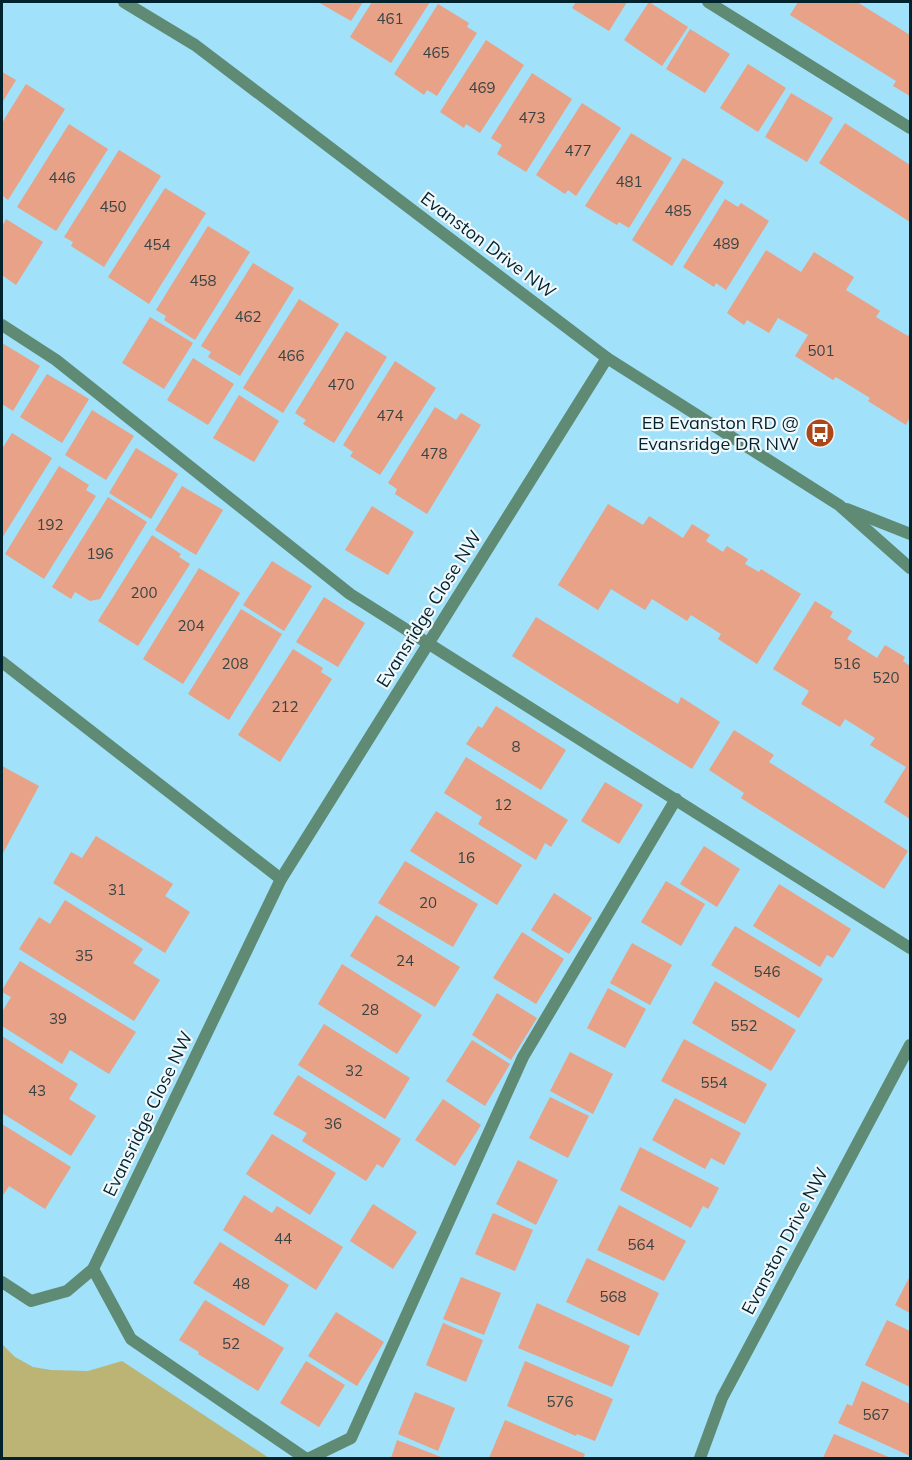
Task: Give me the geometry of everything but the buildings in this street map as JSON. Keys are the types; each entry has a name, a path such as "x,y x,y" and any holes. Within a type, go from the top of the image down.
{"street":[{"name":"Evanston Drive NW","path":"124,2 195,45 607,358 839,505 910,567"},
{"path":"708,2 910,128"},
{"path":"2,325 56,360 350,594 910,948"},
{"name":"Evansridge Close NW","path":"2,1282 31,1301 68,1291 93,1269 281,879 607,358"},
{"name":"Evanston Drive NW","path":"839,505 910,534"},
{"path":"2,662 281,879"},
{"path":"310,1458 351,1438 523,1057 676,799"},
{"name":"Evanston Drive NW","path":"700,1458 722,1398 910,1045"},
{"path":"93,1269 131,1339 305,1458"}],"shaded area":[{"path":"2,1344 15,1357 33,1367 51,1370 88,1371 122,1361 269,1458 2,1458"}],"place":[{"name":"EB Evanston RD @ Evansridge DR NW","path":"820,433"}]}
